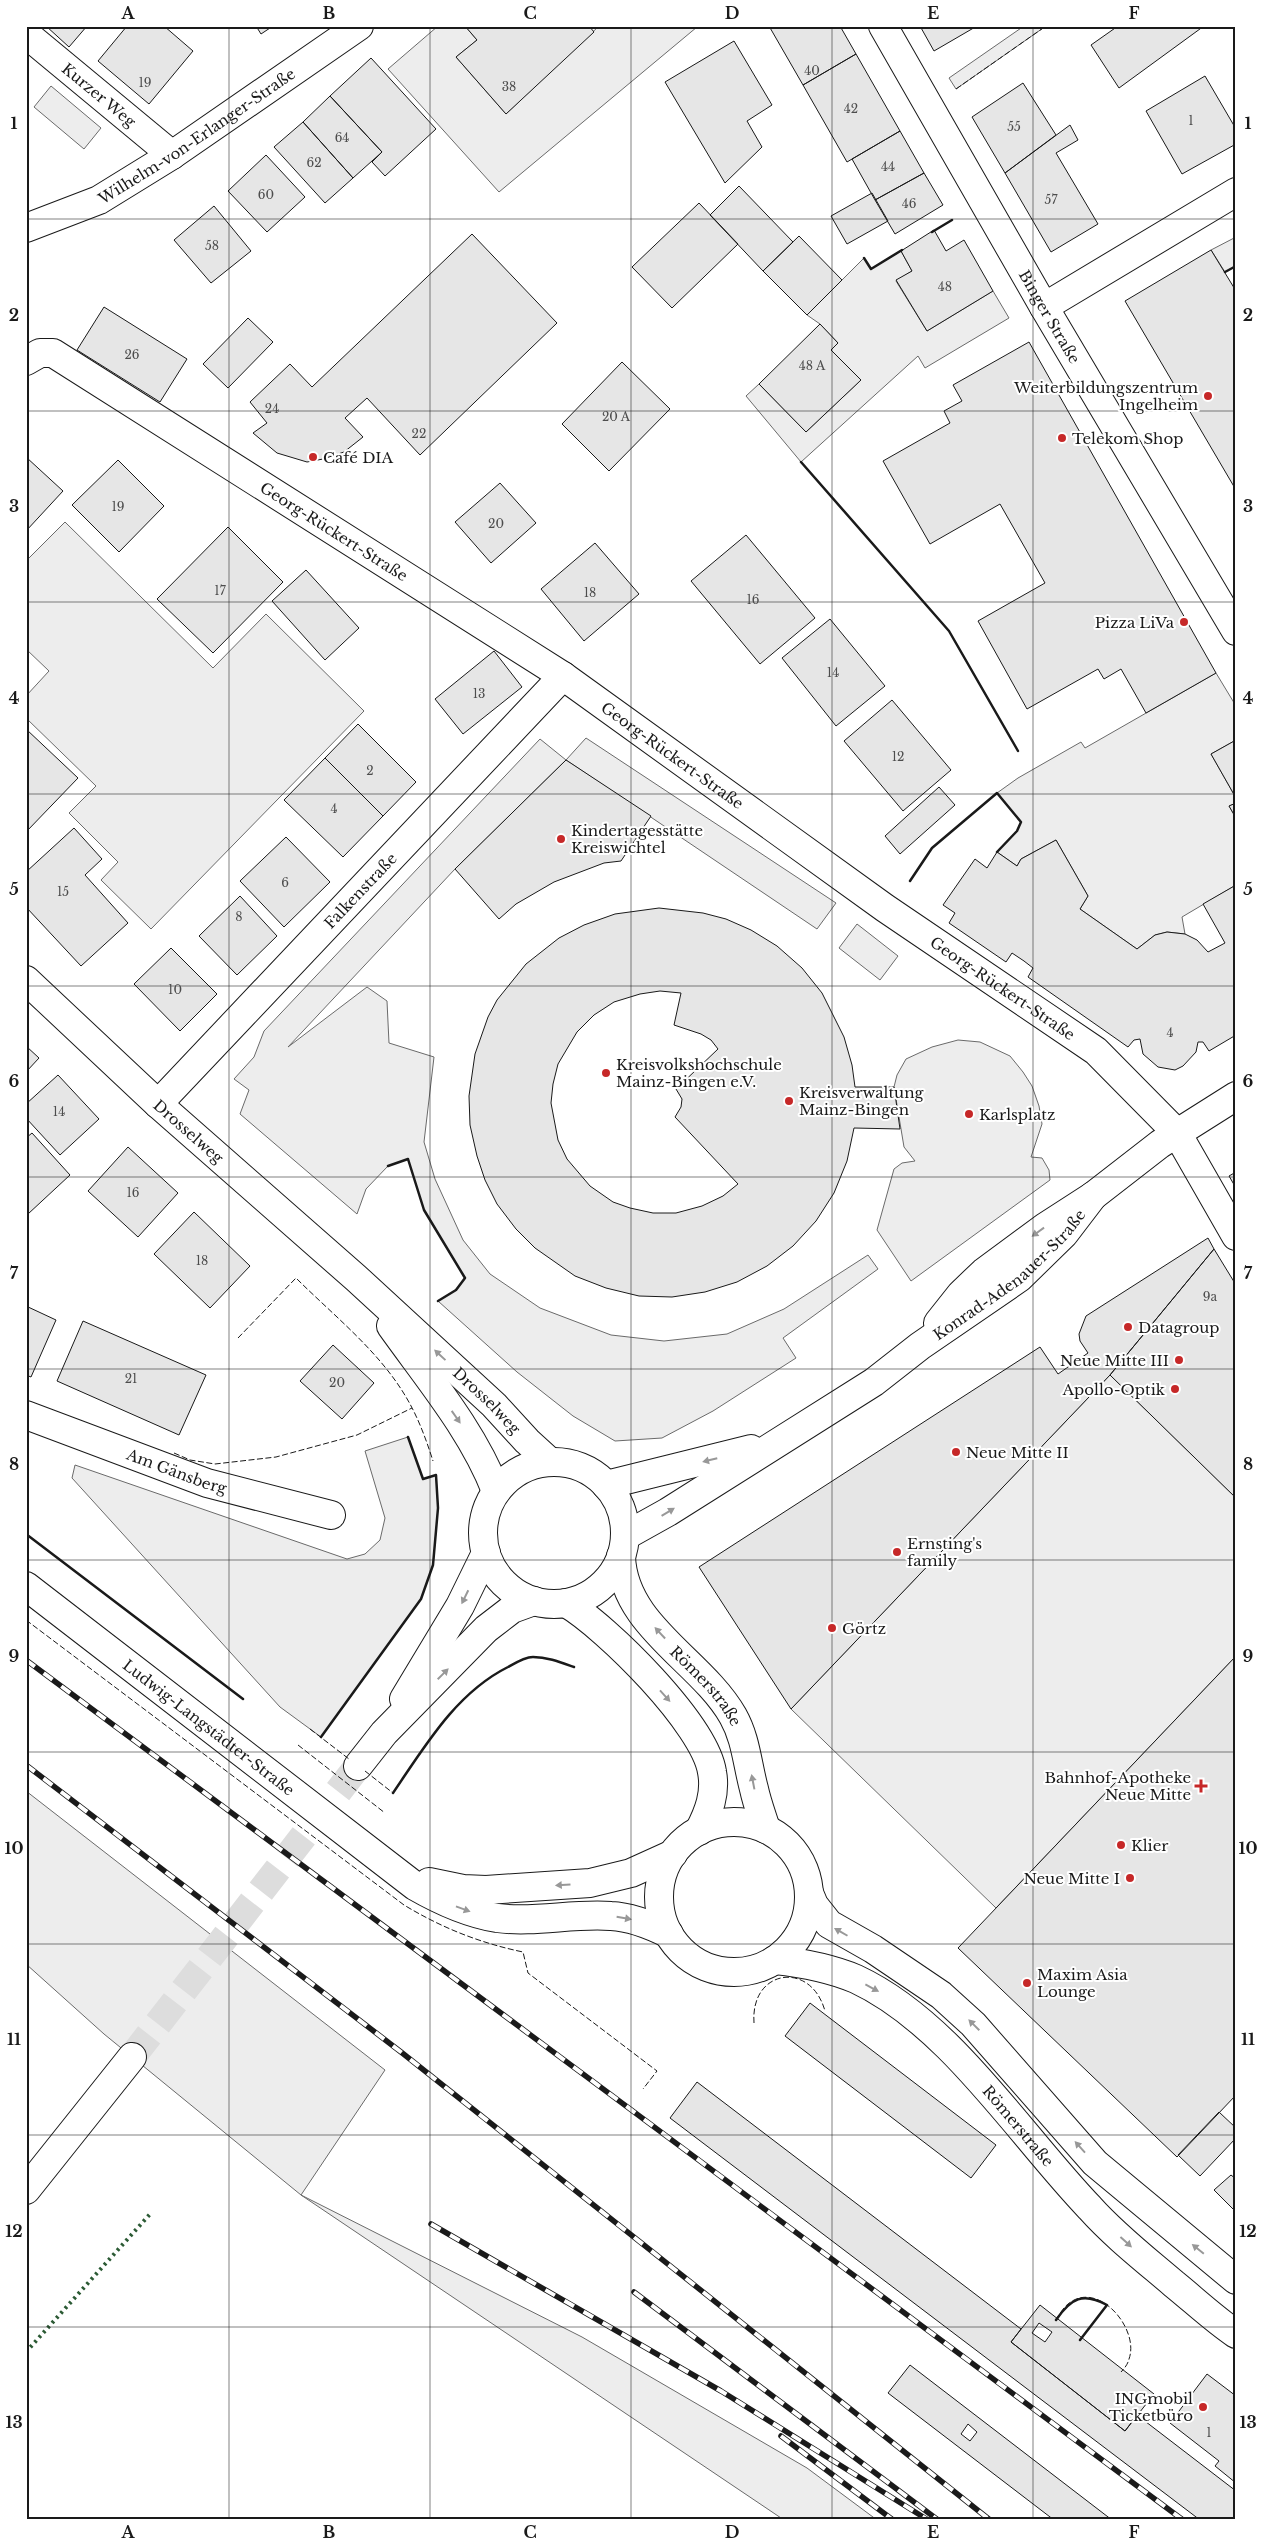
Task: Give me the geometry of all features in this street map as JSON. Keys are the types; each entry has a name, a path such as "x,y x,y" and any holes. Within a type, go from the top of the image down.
{"main road":[{"name":"Wilhelm-von-Erlanger-Straße","path":"26,228 99,200 172,155 359,26"},
{"name":"Binger Straße","path":"884,26 1044,306 1236,631"},
{"name":"Kurzer Weg","path":"26,34 172,155"},
{"path":"1044,306 1236,192"},
{"name":"Georg-Rückert-Straße","path":"33,357 53,354 563,676 885,908 1096,1051 1177,1133 1236,1236"},
{"name":"Falkenstraße","path":"158,1104 563,676"},
{"name":"Drosselweg","path":"26,980 158,1104 356,1278 494,1405 527,1441 550,1462"},
{"name":"Konrad-Adenauer-Straße","path":"623,1546 668,1512 774,1443 874,1382 920,1346 961,1294 984,1272 1045,1227 1093,1196 1177,1133 1236,1096"},
{"name":"Drosselweg","path":"356,1278 463,1427 489,1471 496,1491"},
{"name":"Am Gänsberg","path":"26,1415 207,1483 331,1516"},
{"name":"Konrad-Adenauer-Straße","path":"606,1485 774,1443"},
{"path":"538,1463 575,1464 597,1476 606,1485 623,1515 623,1546 616,1568 600,1587 584,1597 566,1603 534,1601 514,1592 506,1585 490,1565 483,1540 485,1514 496,1491 514,1473 538,1463"},
{"name":"Römerstraße","path":"623,1546 625,1584 641,1613 714,1690 733,1716 747,1748 753,1788 766,1829"},
{"path":"384,1733 460,1606 486,1553"},
{"name":"Ludwig-Langstädter-Straße","path":"26,1586 415,1886 441,1901 469,1912 497,1918 526,1919 611,1916 647,1923 669,1934"},
{"path":"358,1766 384,1733 486,1629 512,1609 534,1601"},
{"name":"Römerstraße","path":"566,1603 603,1629 679,1711 701,1742 709,1760 713,1785 710,1808 699,1831"},
{"name":"Römerstraße","path":"810,1893 807,1915 799,1936 785,1953 775,1960 746,1971 716,1970 690,1957 669,1934 664,1923 659,1898 662,1875 673,1854 689,1837 699,1831 721,1823 732,1822 756,1825 786,1842 800,1860 814,1904 829,1924 873,1949 941,1995 973,2024 1095,2163 1236,2280"},
{"name":"Ludwig-Langstädter-Straße","path":"392,1867 440,1885 486,1890 590,1883 611,1879 673,1854"},
{"name":"Römerstraße","path":"775,1960 816,1966 855,1979 900,2004 920,2021 986,2089 1090,2209 1212,2317 1236,2334"},
{"path":"26,2190 132,2057"}],"shaded area":[{"path":"438,26 465,26 477,40 456,57 506,114 599,26 697,27 499,192 388,69"},
{"path":"1024,26 1046,26 956,89 949,78"},
{"path":"51,86 101,128 84,149 34,107"},
{"path":"1236,237 1236,266 1225,272 1211,250"},
{"path":"901,251 912,271 896,281 927,331 993,291 1009,318 925,368 918,356 801,462 746,396 759,384 806,432 861,380 831,350 838,343 820,324 807,315 864,258 871,269"},
{"path":"65,522 213,668 266,614 364,711 151,929 101,880 118,862 69,813 96,786 26,718 26,696 49,671 26,649 26,561"},
{"path":"1216,673 1236,706 1236,740 1211,754 1236,798 1236,803 1229,806 1236,818 1236,885 1182,917 1185,934 1167,932 1155,935 1137,949 1080,909 1088,896 1056,840 1021,859 1017,866 997,852 1017,831 1021,822 997,793 1018,778 1081,742 1085,748"},
{"path":"586,738 836,903 817,929 566,760"},
{"path":"540,739 566,760 455,869 288,1047 367,987 387,1001 389,1043 434,1057 424,1142 435,1179 463,1240 490,1274 540,1308 611,1335 664,1341 727,1334 784,1309 868,1255 878,1269 783,1338 796,1358 713,1411 662,1438 615,1441 573,1416 517,1372 438,1301 456,1290 465,1278 424,1210 408,1159 388,1166 366,1189 357,1214 240,1114 249,1090 234,1079 254,1057 264,1031"},
{"path":"857,924 898,956 880,980 839,948"},
{"name":"Karlsplatz","path":"958,1040 980,1042 1010,1056 1023,1072 1032,1086 1039,1106 1042,1124 1031,1157 1042,1158 1049,1170 1050,1180 911,1281 877,1230 894,1169 902,1163 915,1161 904,1147 894,1087 897,1075 906,1059 932,1047"},
{"path":"1110,1375 1236,1498 1236,1656 996,1908 791,1709"},
{"path":"408,1437 423,1479 436,1475 438,1508 433,1565 421,1599 321,1737 280,1707 72,1478 75,1465 347,1559 365,1554 380,1540 385,1518 365,1451"},
{"path":"26,1791 385,2070 301,2195 104,2034 26,1964"},
{"path":"301,2195 582,2337 807,2468 877,2520 784,2520"}],"building":[{"path":"46,26 87,26 69,47"},
{"path":"127,26 164,26 193,51 149,104 98,61"},
{"path":"256,26 273,26 261,34"},
{"path":"465,26 589,26 594,32 506,114 456,57 477,40"},
{"path":"769,26 840,26 856,54 803,85"},
{"path":"920,26 977,26 934,51"},
{"path":"1118,26 1204,26 1119,88 1091,45"},
{"path":"734,41 772,105 747,121 762,147 725,183 665,82"},
{"path":"856,54 900,131 847,162 803,85"},
{"path":"371,58 436,129 385,176 372,162 382,152 330,96"},
{"path":"1205,76 1236,129 1236,144 1182,174 1146,111"},
{"path":"1023,83 1056,135 1005,173 972,117"},
{"path":"330,96 382,152 353,178 303,122"},
{"path":"303,122 353,178 325,203 274,147"},
{"path":"1070,125 1078,140 1056,153 1098,224 1051,252 1005,173"},
{"path":"900,131 924,173 875,200 852,159"},
{"path":"266,155 305,197 267,232 228,191"},
{"path":"924,173 943,205 895,234 875,200"},
{"path":"739,186 793,242 763,271 710,215"},
{"path":"872,193 888,221 847,244 831,216"},
{"path":"699,203 738,244 672,308 632,267"},
{"path":"214,206 251,251 211,283 174,240"},
{"path":"934,230 946,251 964,240 993,291 927,331 896,280 912,271 901,251"},
{"path":"472,234 557,323 420,455 367,398 345,418 363,437 344,452 323,459 307,462 277,453 253,433 267,423 250,402 290,364 312,387"},
{"path":"799,236 842,280 807,315 763,271"},
{"name":"Weiterbildungszentrum Ingelheim","path":"1211,250 1236,291 1236,490 1125,301"},
{"path":"104,307 187,359 160,402 77,350"},
{"path":"248,318 273,342 228,388 203,364"},
{"path":"820,324 838,343 831,350 861,380 806,432 759,384"},
{"path":"1029,342 1216,673 1146,713 1121,669 1104,679 1098,669 1027,709 978,621 1045,583 1000,504 930,544 883,461 950,423 944,411 962,401 953,385"},
{"path":"622,362 670,409 609,471 562,424"},
{"path":"26,457 63,491 26,531"},
{"path":"118,460 164,506 119,552 72,505"},
{"path":"500,483 536,523 491,563 455,522"},
{"path":"228,527 283,582 213,653 157,599"},
{"path":"746,535 815,618 760,664 691,581"},
{"path":"595,543 639,594 584,641 541,589"},
{"path":"306,570 359,628 325,660 272,601"},
{"path":"830,619 885,686 836,726 782,658"},
{"path":"494,651 522,687 463,734 435,699"},
{"path":"892,700 951,770 903,811 844,741"},
{"path":"358,724 416,782 383,816 325,758"},
{"path":"26,729 78,778 26,832"},
{"path":"1236,740 1236,798 1211,754"},
{"path":"325,758 383,816 343,857 284,800"},
{"name":"Kindertagesstätte Kreiswichtel","path":"566,760 651,816 621,861 604,863 554,882 516,904 499,919 455,869"},
{"path":"939,787 955,805 900,854 885,836"},
{"path":"1236,803 1236,818 1229,806"},
{"path":"74,828 102,859 85,875 128,923 81,966 26,907 26,872"},
{"path":"286,837 330,882 284,927 240,881"},
{"path":"1056,840 1088,896 1080,909 1137,949 1155,935 1167,932 1185,934 1197,940 1208,952 1225,943 1203,904 1236,885 1236,1035 1209,1051 1203,1042 1198,1042 1196,1052 1183,1066 1175,1070 1158,1067 1143,1054 1140,1039 1134,1040 1128,1047 1028,977 1033,968 1024,961 1012,953 1006,962 949,923 955,913 943,905 975,859 987,868 997,852 1017,866 1021,859"},
{"path":"240,896 277,936 237,975 199,936"},
{"name":"Kreisverwaltung Mainz-Bingen","path":"659,908 703,913 726,919 751,930 777,946 802,968 822,993 844,1037 852,1065 855,1087 894,1087 900,1129 854,1128 847,1161 834,1193 816,1221 793,1246 767,1266 737,1282 705,1292 672,1297 639,1296 606,1288 575,1276 535,1248 516,1229 497,1204 485,1180 477,1156 470,1125 469,1096 475,1054 488,1017 497,1000 526,964 559,938 584,925 615,914","holes":["660,991 681,993 674,1025 701,1034 711,1040 718,1049 676,1089 682,1099 681,1107 675,1117 738,1184 723,1196 702,1206 676,1213 653,1213 613,1202 590,1186 567,1159 558,1140 551,1103 553,1084 558,1064 577,1032 594,1015 614,1002 640,994"]},
{"path":"171,948 217,994 180,1031 134,984"},
{"path":"26,1046 39,1058 26,1072"},
{"path":"58,1075 99,1119 60,1155 26,1118 26,1104"},
{"path":"32,1133 70,1175 28,1214 26,1212 26,1138"},
{"path":"128,1147 178,1193 138,1237 88,1191"},
{"path":"1236,1172 1236,1188 1229,1176"},
{"path":"194,1212 250,1266 210,1308 154,1254"},
{"name":"Neue Mitte II","path":"1208,1238 1214,1249 1110,1375 791,1709 699,1567 1040,1347 1058,1374 1088,1353 1080,1341 1079,1334 1086,1316"},
{"name":"Neue Mitte III","path":"1214,1249 1236,1285 1236,1498 1110,1375"},
{"path":"26,1306 56,1320 31,1377 26,1375"},
{"path":"83,1321 206,1375 179,1435 57,1381"},
{"path":"333,1345 374,1383 342,1419 300,1381"},
{"name":"Neue Mitte I","path":"1236,1656 1236,2095 1177,2157 958,1948"},
{"path":"810,2003 996,2145 971,2178 785,2036"},
{"path":"697,2082 1021,2329 1011,2342 1125,2431 1137,2415 1236,2491 1236,2520 1200,2520 670,2118"},
{"path":"1219,2112 1236,2128 1236,2138 1200,2176 1178,2155"},
{"path":"1231,2175 1236,2179 1236,2212 1214,2190"},
{"path":"1040,2305 1154,2394 1125,2431 1011,2342"},
{"path":"1039,2323 1052,2332 1045,2342 1032,2333"},
{"path":"910,2365 1112,2520 1054,2520 888,2393"},
{"path":"1207,2374 1236,2396 1236,2483 1215,2466 1219,2461 1170,2423"},
{"path":"968,2424 977,2432 970,2441 961,2434"}],"tunnel":[{"path":"132,2057 358,1766"}],"railway":[{"path":"26,1660 1183,2520"},
{"path":"26,1765 401,2052 990,2520"},
{"path":"431,2224 721,2391 928,2520"},
{"path":"634,2292 938,2520"},
{"path":"781,2436 893,2520"}],"hedge":[{"path":"26,2352 151,2213"}],"fence":[{"path":"956,89 1046,26"},
{"path":"238,1338 296,1278 355,1334 395,1380 414,1412 425,1436 433,1461"},
{"path":"174,1453 190,1460 215,1464 276,1457 357,1435 412,1408"},
{"path":"26,1620 404,1905 462,1934 523,1952 528,1973 657,2071 643,2089"},
{"path":"310,1729 349,1759"},
{"path":"298,1745 385,1813"},
{"path":"365,1771 393,1793"},
{"path":"754,2023 755,2005 761,1991 771,1982 783,1978 795,1978 807,1984 818,1995 825,2011"},
{"path":"1056,2320 1068,2304 1080,2298 1092,2298 1114,2311 1128,2334 1131,2347 1128,2361 1121,2372"}],"wall":[{"path":"932,232 952,220"},
{"path":"864,258 871,269 902,250"},
{"path":"1225,272 1236,266"},
{"path":"801,462 949,631 1018,751"},
{"path":"910,881 932,848 997,793 1021,822 1017,831 997,852"},
{"path":"388,1166 408,1159 424,1210 465,1278 456,1290 438,1301"},
{"path":"321,1737 421,1599 433,1565 438,1508 436,1475 423,1479 408,1437"},
{"path":"26,1534 243,1699"},
{"path":"393,1793 443,1722 457,1706 489,1678 530,1657 548,1659 574,1667"},
{"path":"1056,2320 1072,2302 1078,2299 1091,2299 1107,2305 1080,2340"}],"place":[{"name":"Weiterbildungszentrum Ingelheim","path":"1208,396"},
{"name":"Telekom Shop","path":"1062,438"},
{"name":"Café DIA","path":"313,457"},
{"name":"Pizza LiVa","path":"1184,622"},
{"name":"Kindertagesstätte Kreiswichtel","path":"561,839"},
{"name":"Kreisvolkshochschule Mainz-Bingen e.V.","path":"606,1073"},
{"name":"Kreisverwaltung Mainz-Bingen","path":"789,1101"},
{"name":"Karlsplatz","path":"969,1114"},
{"name":"Datagroup","path":"1128,1327"},
{"name":"Neue Mitte III","path":"1179,1360"},
{"name":"Apollo-Optik","path":"1175,1389"},
{"name":"Neue Mitte II","path":"956,1452"},
{"name":"Ernsting's family","path":"897,1552"},
{"name":"Görtz","path":"832,1628"},
{"name":"Bahnhof-Apotheke Neue Mitte","path":"1201,1786"},
{"name":"Klier","path":"1121,1845"},
{"name":"Neue Mitte I","path":"1130,1878"},
{"name":"Maxim Asia Lounge","path":"1027,1983"},
{"name":"INGmobil Ticketbüro","path":"1203,2407"}]}
